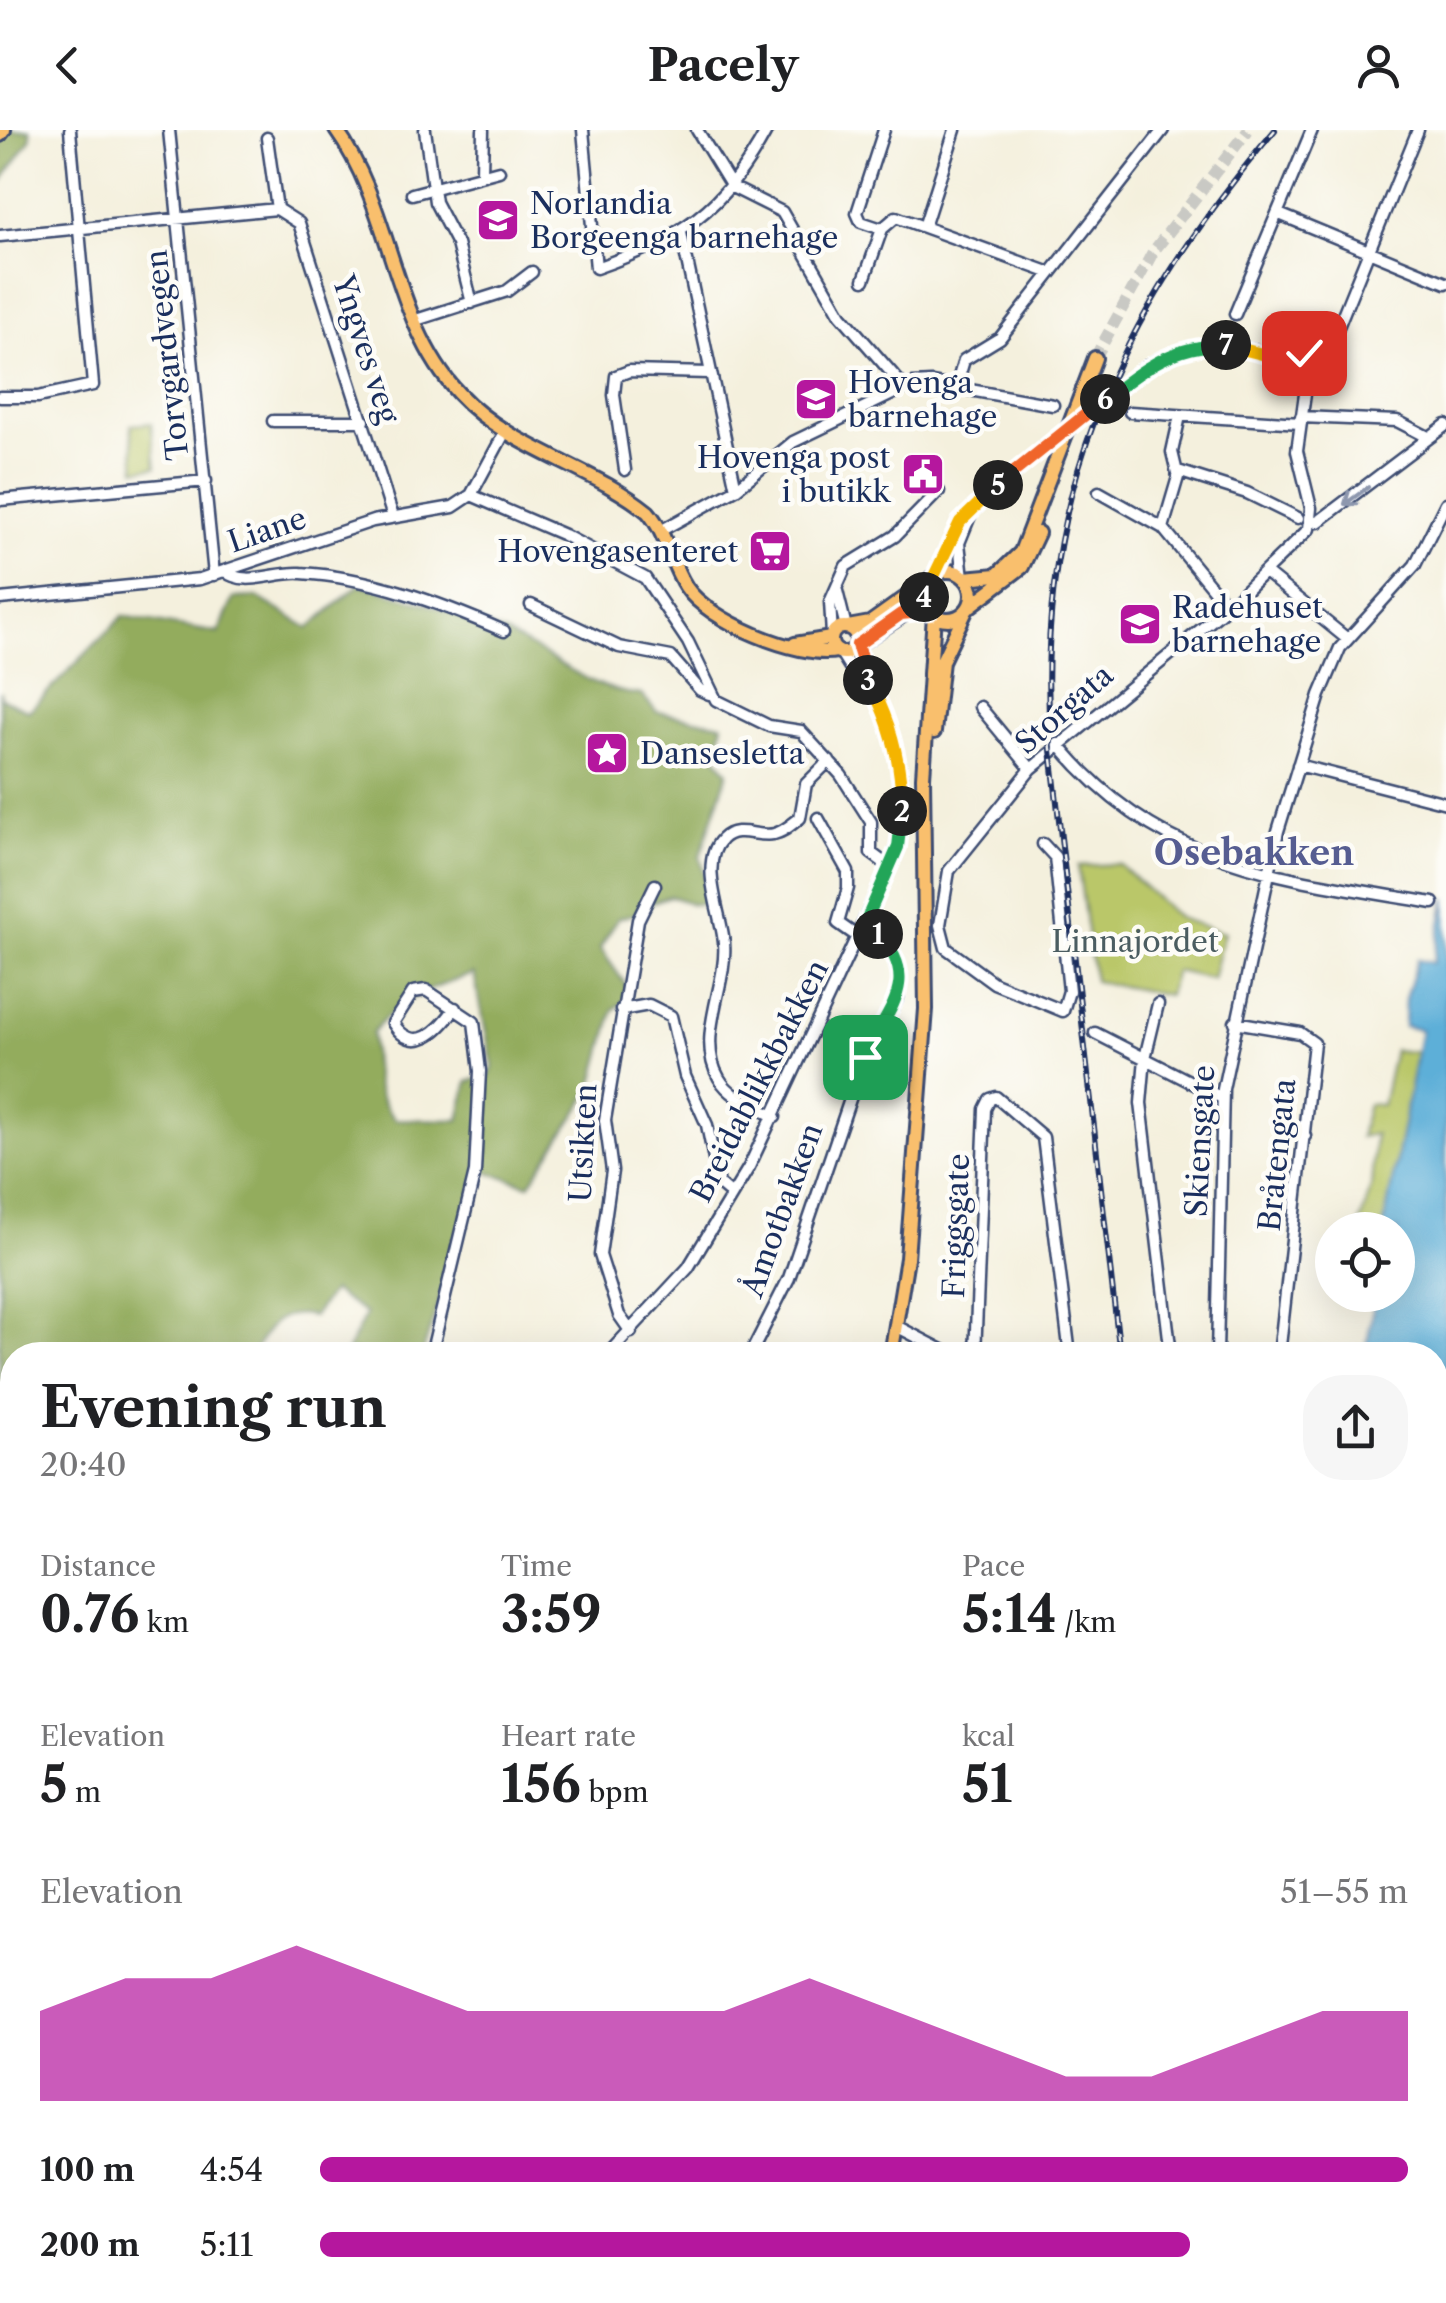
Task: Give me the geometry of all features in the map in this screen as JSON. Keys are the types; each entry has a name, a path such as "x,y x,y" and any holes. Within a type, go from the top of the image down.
{"main road":[{"path":"336,130 363,178 416,320 450,384 474,409 506,430 638,504 662,530 684,584 703,607 722,620 813,654 842,645 901,614 932,613 952,619 1010,579 1027,560 1051,477"},
{"path":"847,627 878,619 931,579 950,572 964,577 997,575 1014,564 1027,542 1095,358"},
{"path":"926,809 942,661 973,596 964,577"},
{"path":"893,1342 907,1258 926,1009 923,776 932,613 924,598 931,579"},
{"path":"842,645 856,634 847,627"},
{"path":"842,645 847,627"}],"street":[{"path":"0,386 0,396 38,397 93,385 70,130"},
{"name":"Torvgardvegen","path":"169,130 206,480 220,573"},
{"path":"425,130 432,189 457,244 472,303"},
{"path":"482,173 483,130"},
{"path":"583,130 596,268 681,233 732,187 767,130"},
{"path":"697,130 732,187 782,212 841,315 904,388"},
{"path":"882,229 862,222 857,213 884,130"},
{"path":"925,224 955,130"},
{"path":"956,387 964,360 1000,338 1163,130"},
{"path":"1235,314 1312,130"},
{"path":"1286,360 1290,374 1300,376 1309,369 1309,358 1333,337 1418,130"},
{"path":"0,236 277,208 267,138"},
{"path":"412,194 498,171"},
{"name":"Yngves veg","path":"277,208 299,223 393,516"},
{"path":"1279,214 1446,283"},
{"path":"864,280 882,229 896,217 925,224 938,233 1051,273"},
{"path":"681,233 736,488"},
{"path":"416,320 507,291 532,272"},
{"path":"931,579 960,522 972,510 1147,366 1178,350 1204,344 1246,348 1286,360"},
{"path":"1286,360 1297,351 1309,358"},
{"path":"625,470 614,394 616,376 629,371 709,373"},
{"path":"1300,376 1304,394 1298,463 1312,521 1321,520 1398,465 1446,425"},
{"path":"662,530 736,488 793,442 921,382 1053,405"},
{"path":"1130,412 1397,421 1428,438"},
{"path":"1163,528 1178,471 1172,446 1180,416"},
{"path":"273,422 364,421"},
{"path":"506,430 471,495 564,535 645,578 695,654 710,694"},
{"path":"1178,471 1247,492 1298,518"},
{"path":"0,500 206,480"},
{"path":"842,645 830,602 851,559 895,536 938,490"},
{"path":"1098,492 1163,528 1228,607"},
{"name":"Liane","path":"0,599 165,585 220,573 393,516 453,507 471,495"},
{"name":"Skiensgate","path":"1217,1342 1222,1098 1267,873 1324,684 1346,638 1416,564 1446,503"},
{"path":"964,577 960,543 972,510"},
{"name":"Storgata","path":"1043,844 1055,857 1070,991 1063,1012 982,977 946,948 940,925 949,871 1032,768 1228,607 1290,550 1312,521"},
{"path":"220,573 242,579 300,573 382,587 504,631"},
{"path":"1266,573 1346,638"},
{"path":"836,590 847,627"},
{"path":"530,606 619,647 671,657 700,690 756,721 801,732 829,760 868,814 870,852 890,867"},
{"name":"Breidablikkbakken","path":"621,1342 688,1268 732,1196 776,1117 890,867 902,821 902,786 890,727 872,687 854,674 842,645"},
{"path":"980,707 1032,768"},
{"path":"1058,744 1097,788 1153,830 1206,854 1267,873 1433,903"},
{"path":"776,1117 730,1091 715,1067 712,1025 724,942 712,888 720,841 741,832 774,834 800,818 806,784 829,760"},
{"path":"1298,764 1446,803"},
{"path":"818,818 849,880 838,923 858,937"},
{"name":"Utsikten","path":"631,1332 619,1314 600,1254 612,1171 606,1108 638,920 655,885"},
{"name":"Åmotbakken","path":"757,1342 790,1278 861,1066 898,998 900,975 893,951 865,923"},
{"path":"434,1342 478,1151 478,1031 455,1008 420,990 405,1000 393,1022 414,1039 426,1039 440,1031 455,1008"},
{"path":"1158,1004 1145,1058 1142,1124 1170,1342"},
{"path":"622,1010 650,1005 671,1016 685,1076 707,1124 720,1184 732,1196"},
{"name":"Bråtengata","path":"1236,1022 1310,1036 1314,1043 1281,1342"},
{"path":"1096,1032 1222,1098"},
{"name":"Friggsgate","path":"976,1342 985,1110 990,1099 1001,1098 1043,1137 1068,1342"},
{"path":"1290,1128 1305,1136"},
{"path":"896,1326 927,1342"}],"green space":[{"path":"0,130 30,130 31,138 0,184"},
{"path":"151,423 156,467 136,469 131,425"},
{"path":"360,584 483,624 595,682 642,695 657,712 723,724 716,756 728,772 700,856 712,904 692,904 670,896 650,903 647,911 618,918 600,948 626,985 624,1002 614,1009 592,1090 529,1185 480,1169 426,1342 352,1342 366,1314 332,1291 313,1316 282,1318 260,1342 0,1342 0,691 1,698 29,711 123,616 218,633 234,598 257,597 309,628","holes":["474,974 493,1067 489,1076 468,1081 459,1120 395,1119 378,1090 372,1033 405,1003"]},
{"name":"Linnajordet","path":"1119,864 1178,918 1224,933 1212,979 1175,971 1168,995 1094,981 1078,866"},
{"path":"1394,1050 1420,1053 1391,1212 1364,1212 1371,1188 1375,1134 1360,1137 1368,1104 1382,1105"}],"water":[{"path":"1446,898 1446,1342 1367,1342 1372,1312 1415,1312 1415,1212 1386,1212 1421,1030 1404,1026 1405,999 1417,960 1433,963"}],"tunnel":[{"path":"1095,358 1153,252 1248,130"}],"railway":[{"path":"1119,1342 1051,750 1048,659 1055,574 1071,494 1096,417 1129,343 1219,200 1275,130"}],"place":[{"name":"Norlandia Borgeenga barnehage","path":"498,220"},
{"name":"Hovenga barnehage","path":"816,399"},
{"name":"Hovenga post i butikk","path":"923,474"},
{"name":"Hovengasenteret","path":"770,551"},
{"name":"Radehuset barnehage","path":"1140,624"},
{"name":"Dansesletta","path":"607,753"}],"district":[{"name":"Osebakken","path":"1254,852"}],"route":[{"path":"865,1057 894,1006 900,987 893,951 865,923 898,847 902,786 890,727 855,648 901,614 930,611 925,589 960,522 994,488 1147,366 1178,350 1204,344 1246,348 1286,360 1293,352 1304,353"}]}
